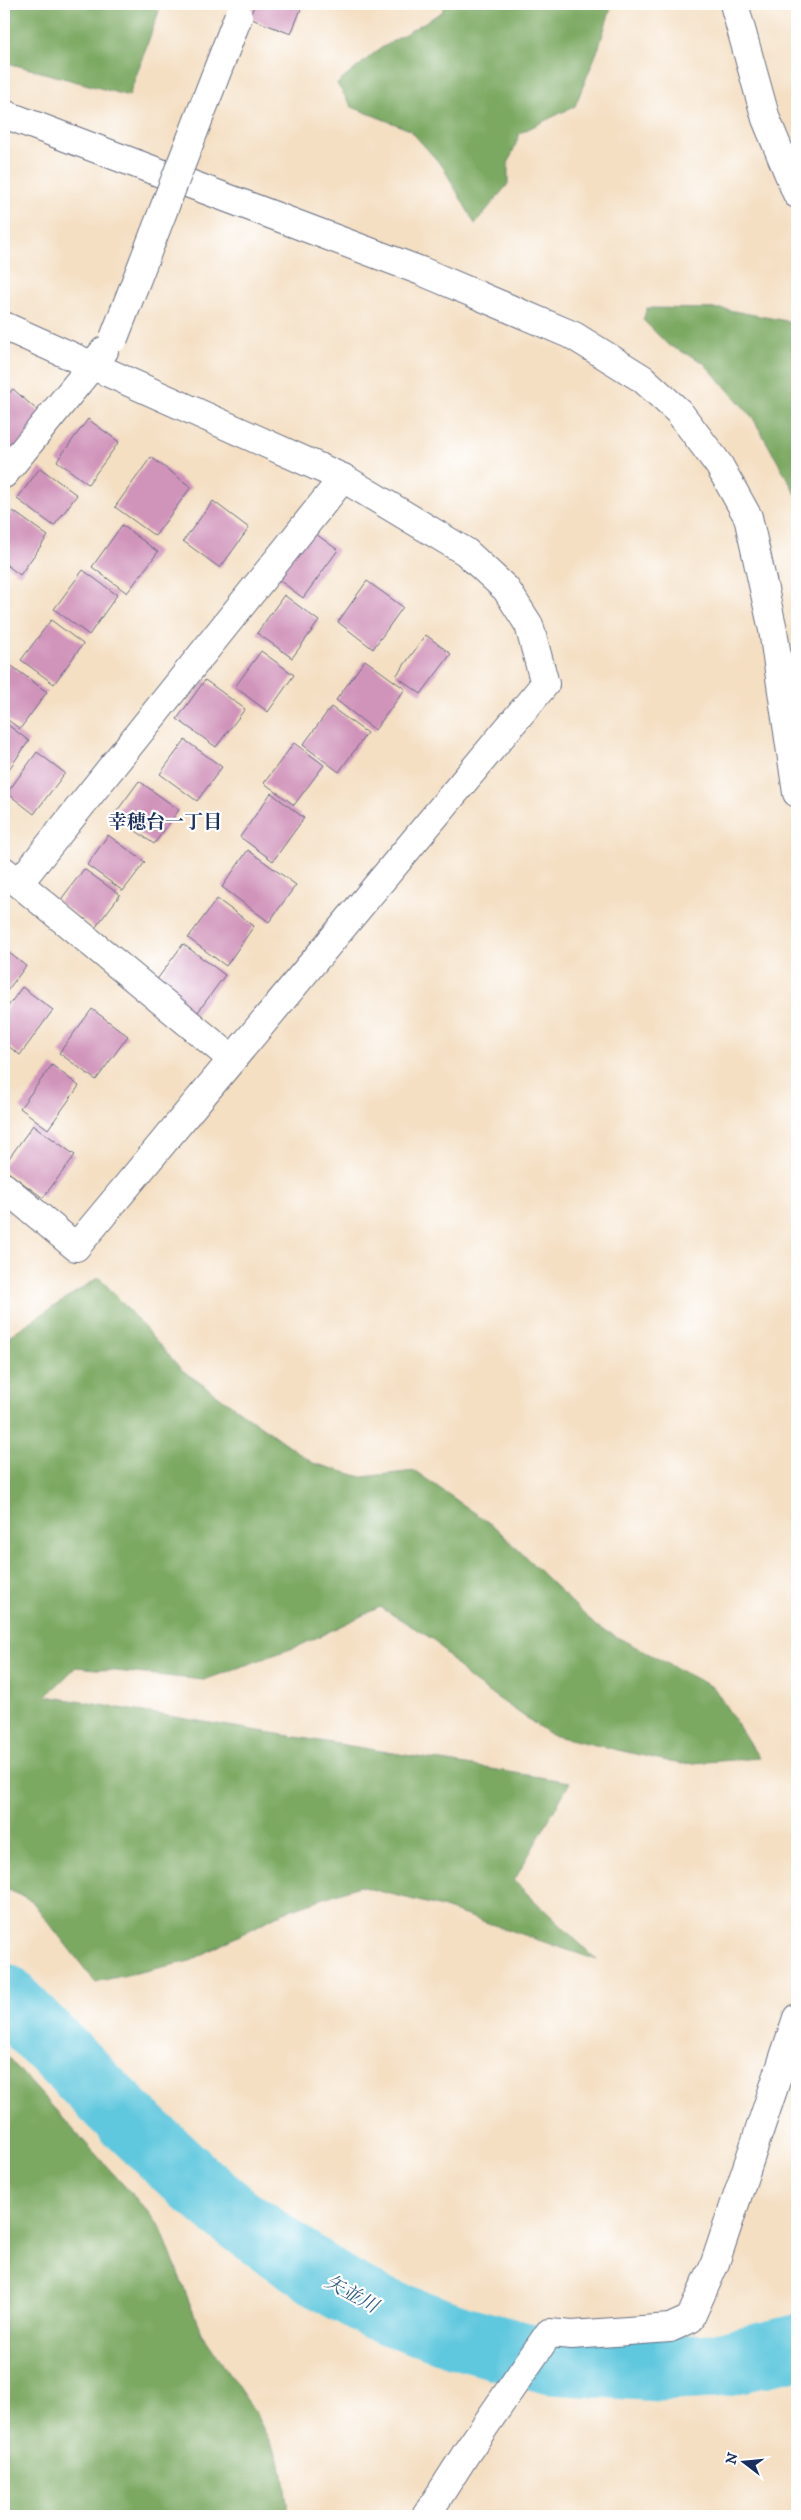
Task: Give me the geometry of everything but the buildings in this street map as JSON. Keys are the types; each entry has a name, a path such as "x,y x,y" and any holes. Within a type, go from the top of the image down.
{"street":[{"path":"734,4 766,119 797,194"},
{"path":"4,474 114,338 240,10"},
{"path":"4,114 421,271 574,336 643,379 679,412 719,465 748,516 773,630 797,794"},
{"path":"4,326 343,478 466,552 506,589 529,625 545,684 76,1247 4,1187"},
{"path":"232,1059 11,877 343,478"},
{"path":"426,2516 467,2452 549,2333 572,2335 670,2328 690,2319 715,2263 797,2018"}],"green space":[{"path":"4,4 141,4 159,11 129,96 4,62"},
{"path":"445,4 612,4 599,47 575,106 520,133 508,164 508,184 475,224 443,167 410,130 352,107 337,84 378,50 442,12"},
{"path":"647,308 723,309 797,323 797,496 753,418 703,362 668,345 643,320"},
{"path":"99,1277 182,1370 313,1463 362,1477 415,1471 495,1527 596,1626 714,1688 759,1758 680,1764 551,1735 467,1677 434,1640 380,1607 299,1646 204,1680 76,1667 46,1696 570,1782 514,1881 597,1960 438,1906 359,1886 284,1912 190,1961 95,1982 31,1900 4,1888 4,1339"},
{"path":"4,2053 159,2224 201,2332 253,2409 281,2463 289,2516 4,2516"}],"waterway":[{"name":"矢並川","path":"4,1996 111,2104 197,2185 237,2218 330,2282 377,2308 459,2337 551,2362 659,2369 713,2366 797,2347"}],"district":[{"name":"幸穂台一丁目","path":"165,821"}]}
